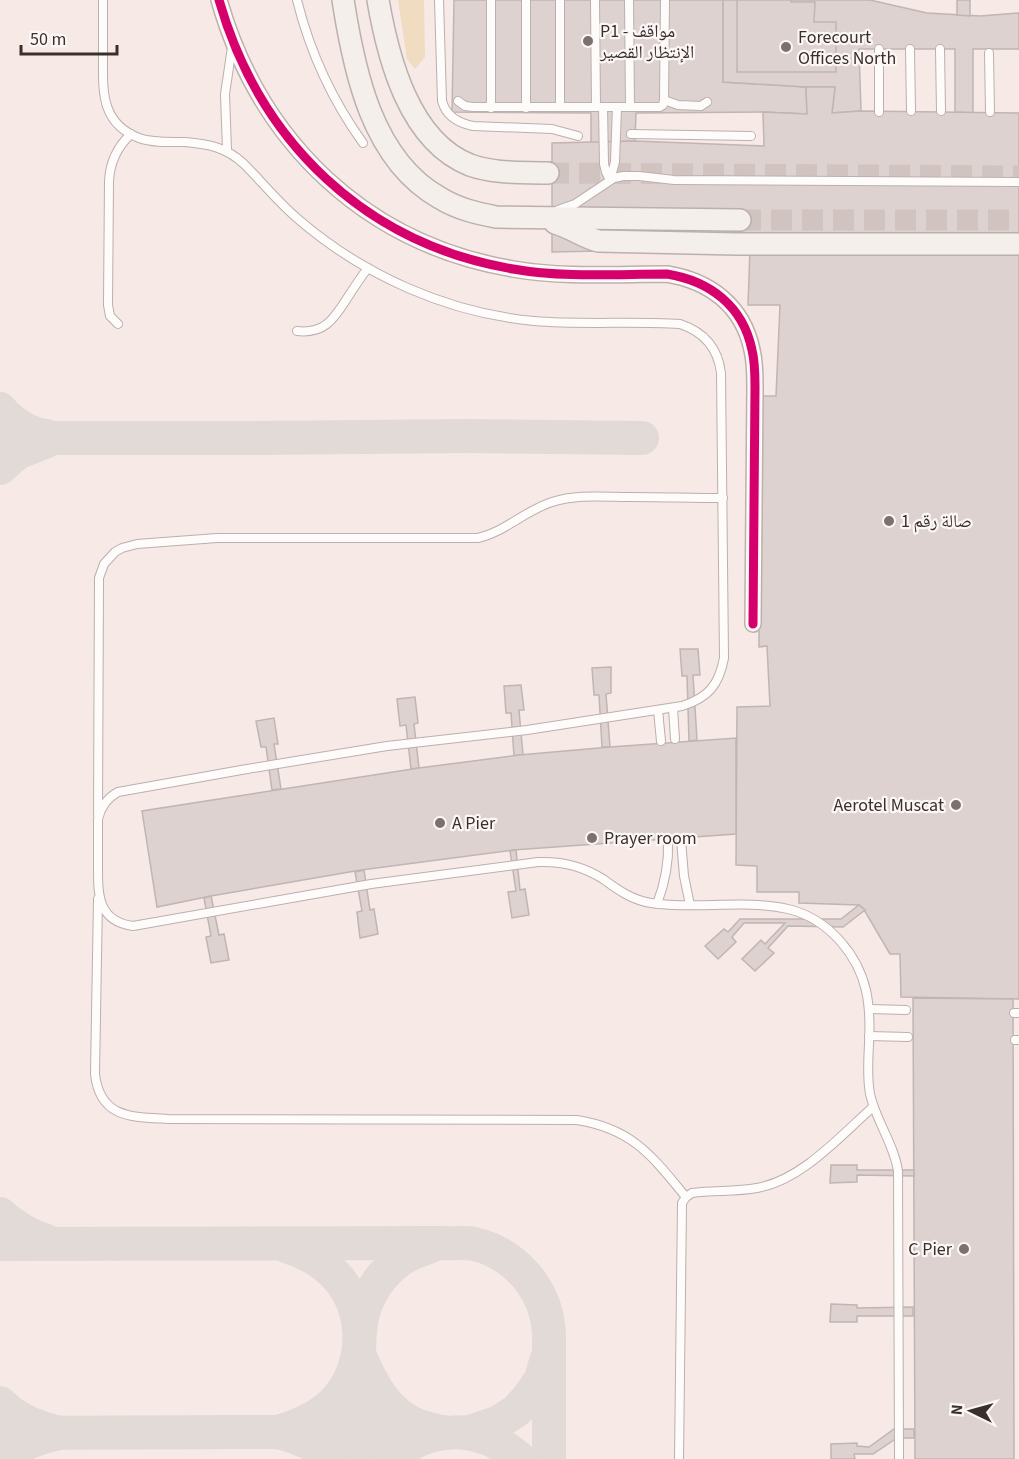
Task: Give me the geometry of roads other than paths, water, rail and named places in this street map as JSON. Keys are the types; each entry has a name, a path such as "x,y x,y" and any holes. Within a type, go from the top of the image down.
{"street":[{"path":"219,0 233,42 256,90 290,140 335,188 389,226 450,253 516,270 552,273 668,274 683,277 697,281 711,289 734,309 748,336 753,351 754,366 753,624"},
{"path":"343,0 363,95 382,136 408,173 439,198 457,207 496,217 740,220"},
{"path":"378,0 393,64 412,109 427,133 454,156 470,165 494,171 548,173"},
{"path":"525,218 563,225 598,241 737,244 1019,244"}],"lane":[{"path":"98,819 99,812 107,800 125,790 387,746 527,730 693,703 711,690 718,680 724,658 722,373 720,362 709,341 700,333 680,324 554,322 492,315 412,290 368,268 303,224 236,156 227,150 208,144 148,140 131,134 117,123 104,98 103,0"},
{"path":"297,0 322,74 343,113 363,143"},
{"path":"439,0 442,101 448,114 462,123 473,126 552,129 578,136"},
{"path":"491,0 491,108"},
{"path":"526,0 526,108"},
{"path":"560,0 560,107"},
{"path":"595,0 599,107 604,164 610,180"},
{"path":"629,0 630,107"},
{"path":"459,101 469,107 491,108 660,107 664,100 665,0"},
{"path":"227,150 225,94 233,42"},
{"path":"879,49 879,112"},
{"path":"910,49 911,111"},
{"path":"940,49 941,111"},
{"path":"989,53 990,112"},
{"path":"664,100 678,105 701,106 707,102"},
{"path":"610,180 615,162 617,107"},
{"path":"118,324 110,316 108,305 109,172 114,156 131,134"},
{"path":"631,134 751,136"},
{"path":"525,218 572,206 610,180 629,176 674,180 1019,182"},
{"path":"297,331 314,331 332,321 368,268"},
{"path":"686,1197 641,1146 605,1126 577,1120 168,1119 130,1116 108,1105 98,1091 94,1074 98,891 98,587 101,571 109,557 122,548 137,544 217,538 478,538 499,531 539,507 572,497 723,498"},
{"path":"673,708 675,739"},
{"path":"658,710 661,741"},
{"path":"681,840 684,876 690,905"},
{"path":"657,904 666,875 668,841"},
{"path":"98,891 103,908 109,915 116,921 133,926 371,884 552,862 578,867 632,898 657,904 768,906 809,915 827,928 848,951 859,968 866,987 869,1009 868,1083 873,1107 896,1160 898,1171 898,1459"},
{"path":"869,1009 906,1010"},
{"path":"869,1036 908,1037"},
{"path":"679,1459 682,1203 692,1193 759,1188 785,1179 809,1164 873,1107"}],"tunnel":[{"path":"548,173 1019,176"},
{"path":"740,220 1019,220"}],"place":[{"name":"P1 - مواقف الإنتظار القصير","path":"588,41"},
{"name":"Forecourt Offices North","path":"786,47"},
{"name":"صالة رقم 1","path":"889,521"},
{"name":"Aerotel Muscat","path":"956,805"},
{"name":"A Pier","path":"440,823"},
{"name":"Prayer room","path":"592,838"},
{"name":"C Pier","path":"964,1249"}]}
